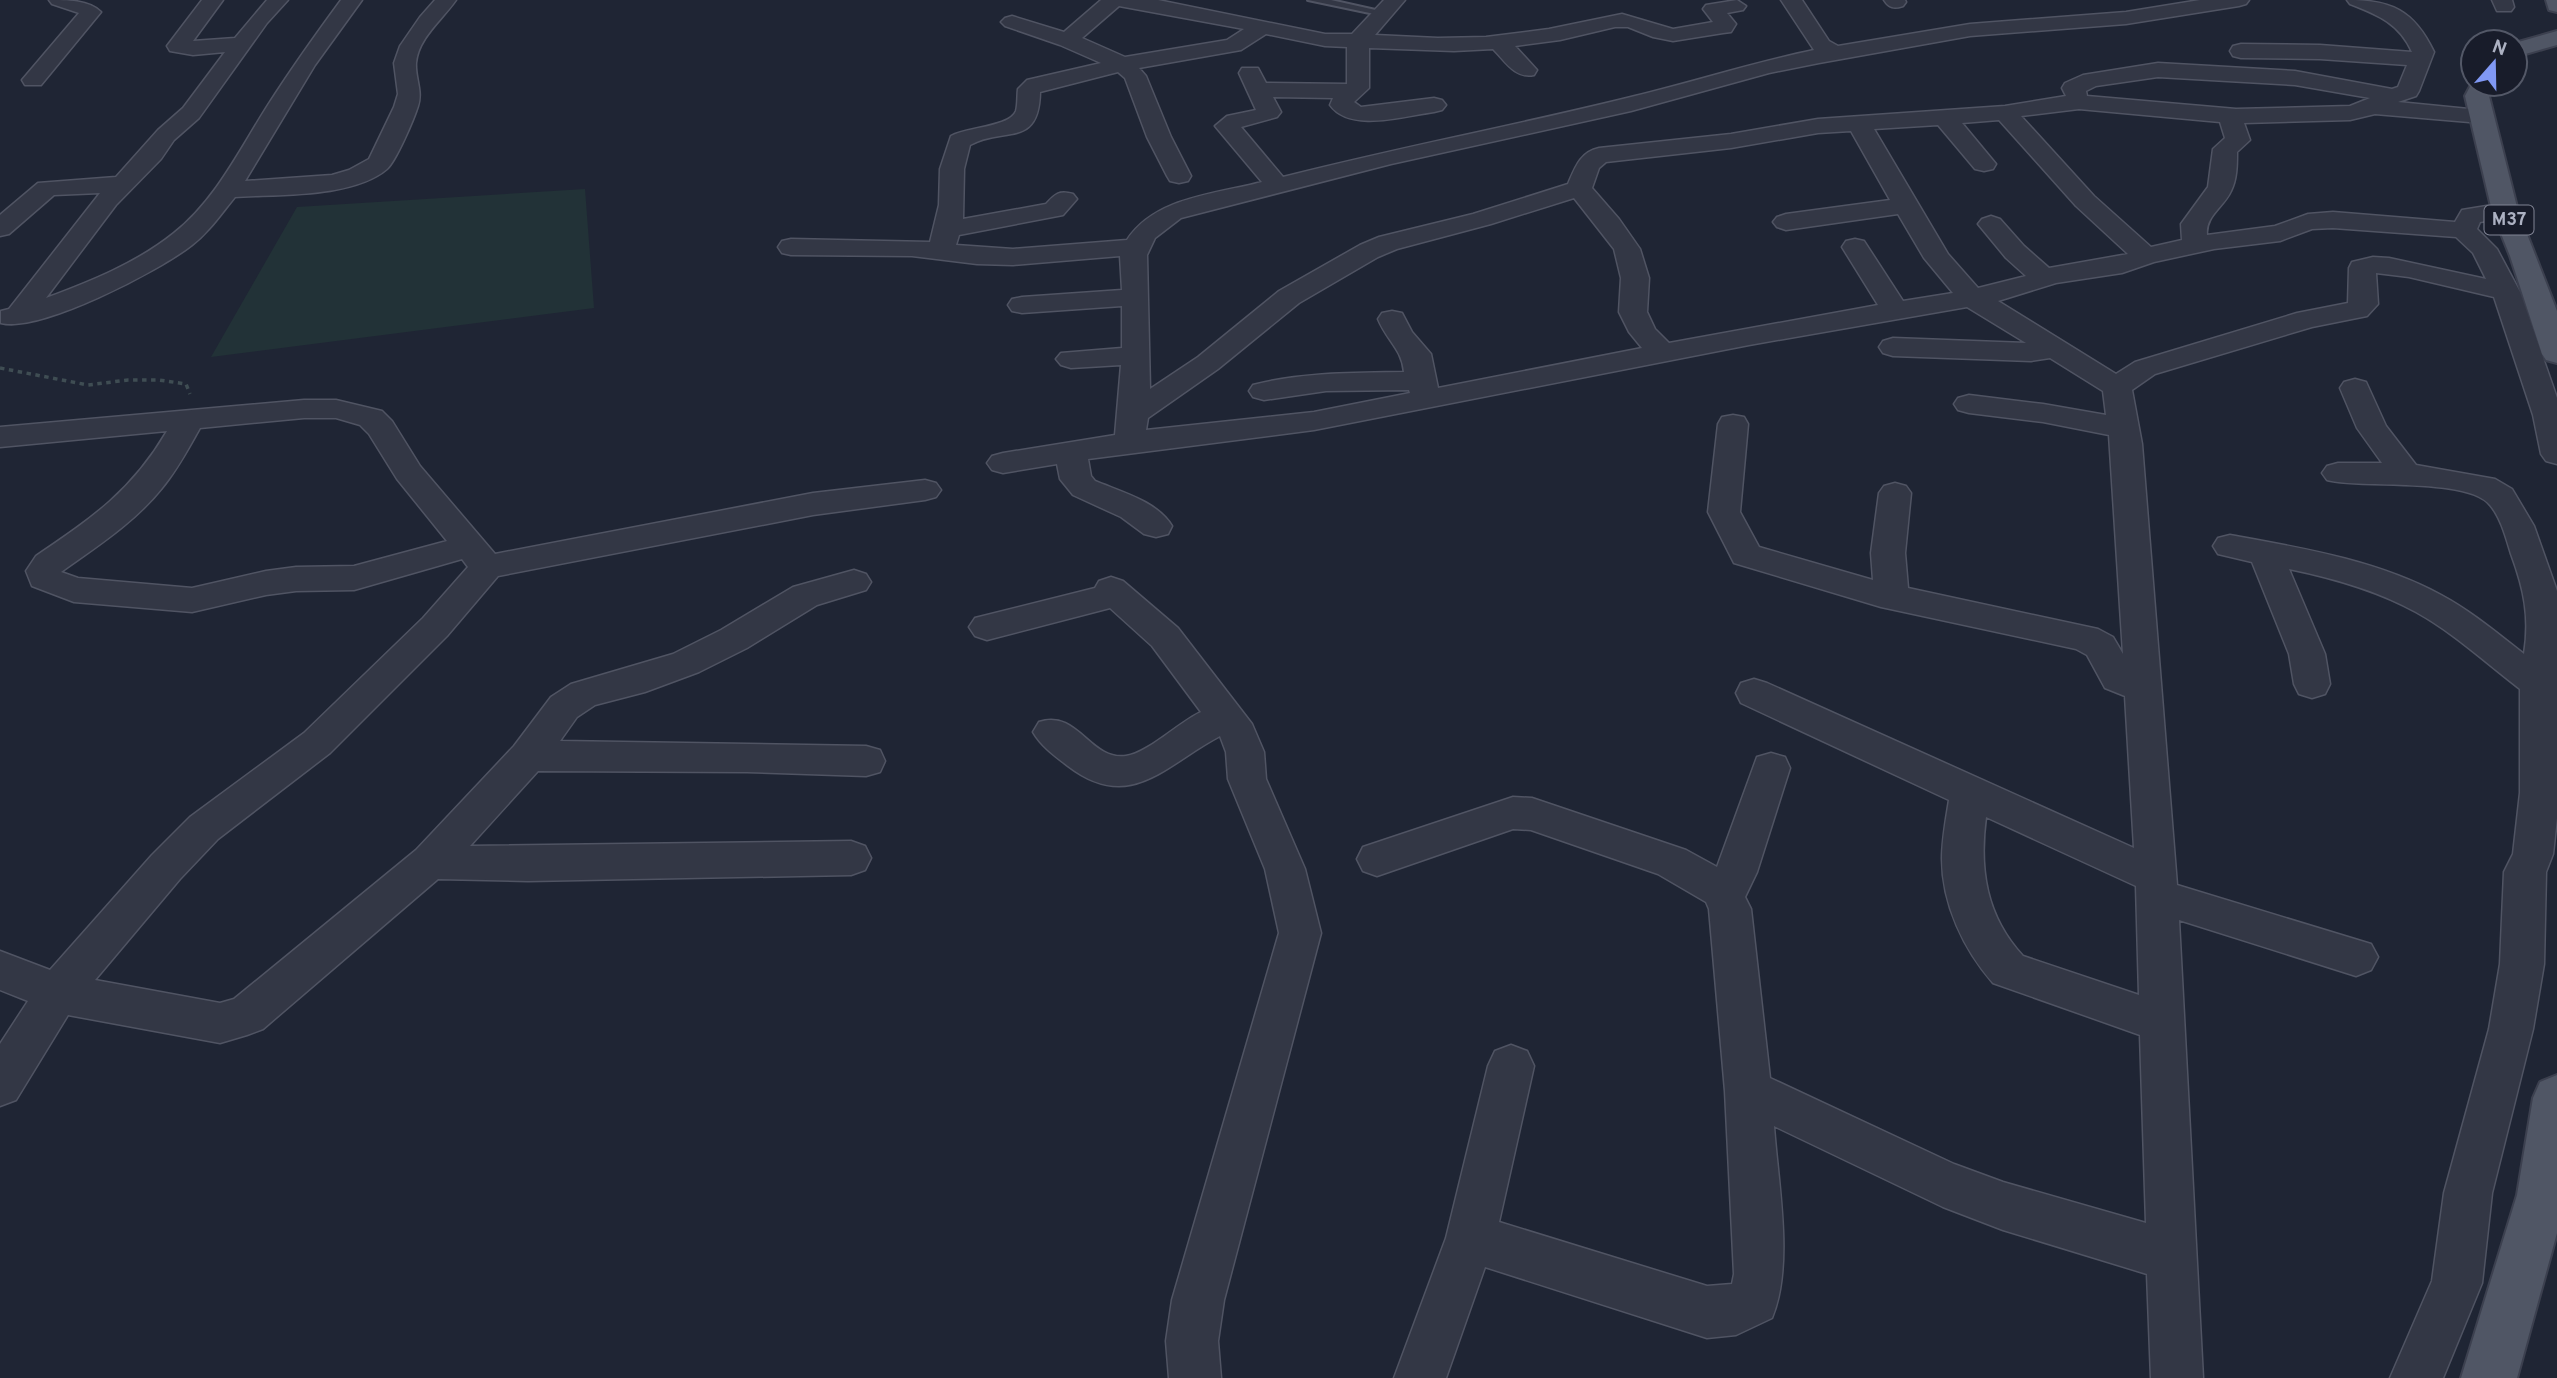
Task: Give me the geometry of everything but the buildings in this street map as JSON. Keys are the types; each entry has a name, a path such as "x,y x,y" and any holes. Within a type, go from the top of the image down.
{"main road":[{"path":"2557,0 2557,5"},
{"path":"2529,44 2556,32"},
{"name":"M37","path":"2477,98 2505,211 2524,256 2557,354"},
{"path":"2489,1378 2497,1359 2542,1195 2557,1098"}],"street":[{"path":"33,80 91,12 59,0"},
{"path":"213,0 178,46 193,48 243,44"},
{"path":"9,318 121,184 166,135 191,113 260,19 278,0"},
{"path":"9,318 61,303 175,245 199,225 226,190 305,64 352,0"},
{"path":"226,190 334,182 358,176 379,163 409,94 405,63 411,46 427,21 446,0"},
{"path":"1068,40 1114,0"},
{"path":"1120,0 1146,1 1325,40 1357,52 1422,55 1457,45 1572,31 1591,24 1631,21 1673,35 1723,27 1725,24 1713,9 1736,6"},
{"path":"1791,0 1814,31 1820,45 1834,53"},
{"path":"2102,0 2126,18"},
{"path":"1129,442 1134,413 1136,297 1133,257 1136,247 1151,227 1172,213 1389,157 1632,104 1766,67 1834,53 1970,30 2126,18 2239,0"},
{"path":"2357,0 2391,12 2416,35 2423,51 2407,91 2384,99 2374,107"},
{"path":"1585,1 1591,24"},
{"path":"2210,3 2231,25"},
{"path":"1258,90 1351,91 1358,88 1357,52 1389,6"},
{"path":"1012,22 1068,40 1123,64 1135,76 1159,137 1179,176"},
{"path":"944,240 952,205 951,169 959,141 971,134 1010,129 1019,125 1028,111 1029,89 1035,85 1123,64 1233,46 1262,27"},
{"path":"2286,31 2304,37 2320,52"},
{"path":"1497,41 1526,70"},
{"path":"1221,48 1249,71 1269,112 1264,116 1232,121 1227,126 1277,185"},
{"path":"2216,51 2320,52 2420,59"},
{"path":"2079,102 2073,88 2091,79 2158,70 2295,78 2396,96"},
{"path":"1351,91 1342,101 1342,105 1357,115 1434,105"},
{"path":"1134,413 1208,363 1289,297 1369,251 1388,243 1471,222 1579,189 1593,160 1610,152 1731,141 1848,117 2005,113 2044,105 2079,102 2230,116 2350,113 2374,107 2481,116"},
{"path":"2005,113 2085,201 2146,256"},
{"path":"1943,116 1984,164"},
{"path":"2197,245 2193,237 2195,221 2198,214 2216,197 2225,168 2225,149 2238,140 2230,116"},
{"path":"1848,117 1937,258 1971,297 2117,387"},
{"path":"0,228 47,188 121,184"},
{"path":"1579,189 1610,224 1627,249 1635,278 1633,312 1643,332 1662,353"},
{"path":"791,247 912,248 1054,210 1064,199"},
{"path":"1786,222 1906,205"},
{"path":"2463,230 2471,215 2505,211"},
{"path":"1003,463 1129,442 1314,421 1423,389 1662,353 2006,292 2044,278 2122,265 2146,256 2197,245 2280,233 2317,220 2463,230 2484,249 2506,292 2547,415 2557,454"},
{"path":"1991,224 2015,252 2044,278"},
{"path":"944,240 1013,257 1136,247"},
{"path":"1855,247 1895,310"},
{"path":"2117,387 2145,368 2237,338 2332,312 2357,310 2364,304 2362,268 2366,266 2388,265 2427,272 2506,292"},
{"path":"1023,305 1136,297"},
{"path":"1392,319 1399,335 1417,354 1423,389"},
{"path":"1893,347 2031,352 2054,349"},
{"path":"1071,359 1134,356"},
{"path":"1264,391 1326,382 1423,389"},
{"path":"2117,387 2123,428 2157,887 2177,1378"},
{"path":"2355,388 2372,428 2406,472"},
{"path":"1969,404 2043,412 2123,428"},
{"path":"0,437 319,408 353,411 371,418 381,428 408,471 479,556"},
{"path":"181,421 160,469 139,492 96,530 48,564 43,570 44,578 74,590 192,600 266,583 296,579 354,578 813,504 925,490"},
{"path":"1734,424 1724,512 1746,555 1891,597 2085,638 2100,646 2118,678 2143,689"},
{"path":"1072,452 1076,479 1084,488 1133,509 1156,526"},
{"path":"2338,473 2406,472 2484,486 2501,496 2518,526 2538,581 2546,625 2547,691 2539,793 2533,854 2525,872 2522,964 2511,1030 2468,1193 2458,1283 2416,1378"},
{"path":"1891,597 1888,553 1895,493"},
{"path":"2230,546 2362,576 2426,603 2462,624 2547,691"},
{"path":"2265,553 2307,654 2312,684"},
{"path":"0,1085 57,993 125,914 204,828 317,743 377,687 479,556"},
{"path":"0,970 57,993 220,1023 247,1016 430,862 528,756 564,707 584,694 632,682 686,663 805,596 854,582"},
{"path":"987,627 1114,592 1165,636 1239,734 1245,752 1247,779 1285,869 1300,933 1198,1300 1192,1341 1195,1378"},
{"path":"1754,692 1970,791 2157,887 2356,957"},
{"path":"1052,732 1102,768 1115,772 1161,758 1191,735 1226,716"},
{"path":"528,756 747,757 866,761"},
{"path":"1724,897 1736,872 1771,768"},
{"path":"1970,791 1962,858 1973,915 1994,956 2008,970 2162,1023"},
{"path":"1377,859 1513,813 1532,814 1672,862 1721,890 1730,909 1748,1091 1759,1274 1754,1300 1736,1309 1707,1312 1471,1238"},
{"path":"430,862 528,864 850,858"},
{"path":"1420,1378 1471,1238 1511,1066"},
{"path":"1748,1091 1952,1187 2003,1206 2172,1256"}],"lane":[{"path":"1313,0 1389,6"}],"path":[{"path":"0,368 88,385 138,380 186,384 191,394 181,421"}],"shaded area":[{"path":"585,189 594,308 211,357 297,207"}]}
